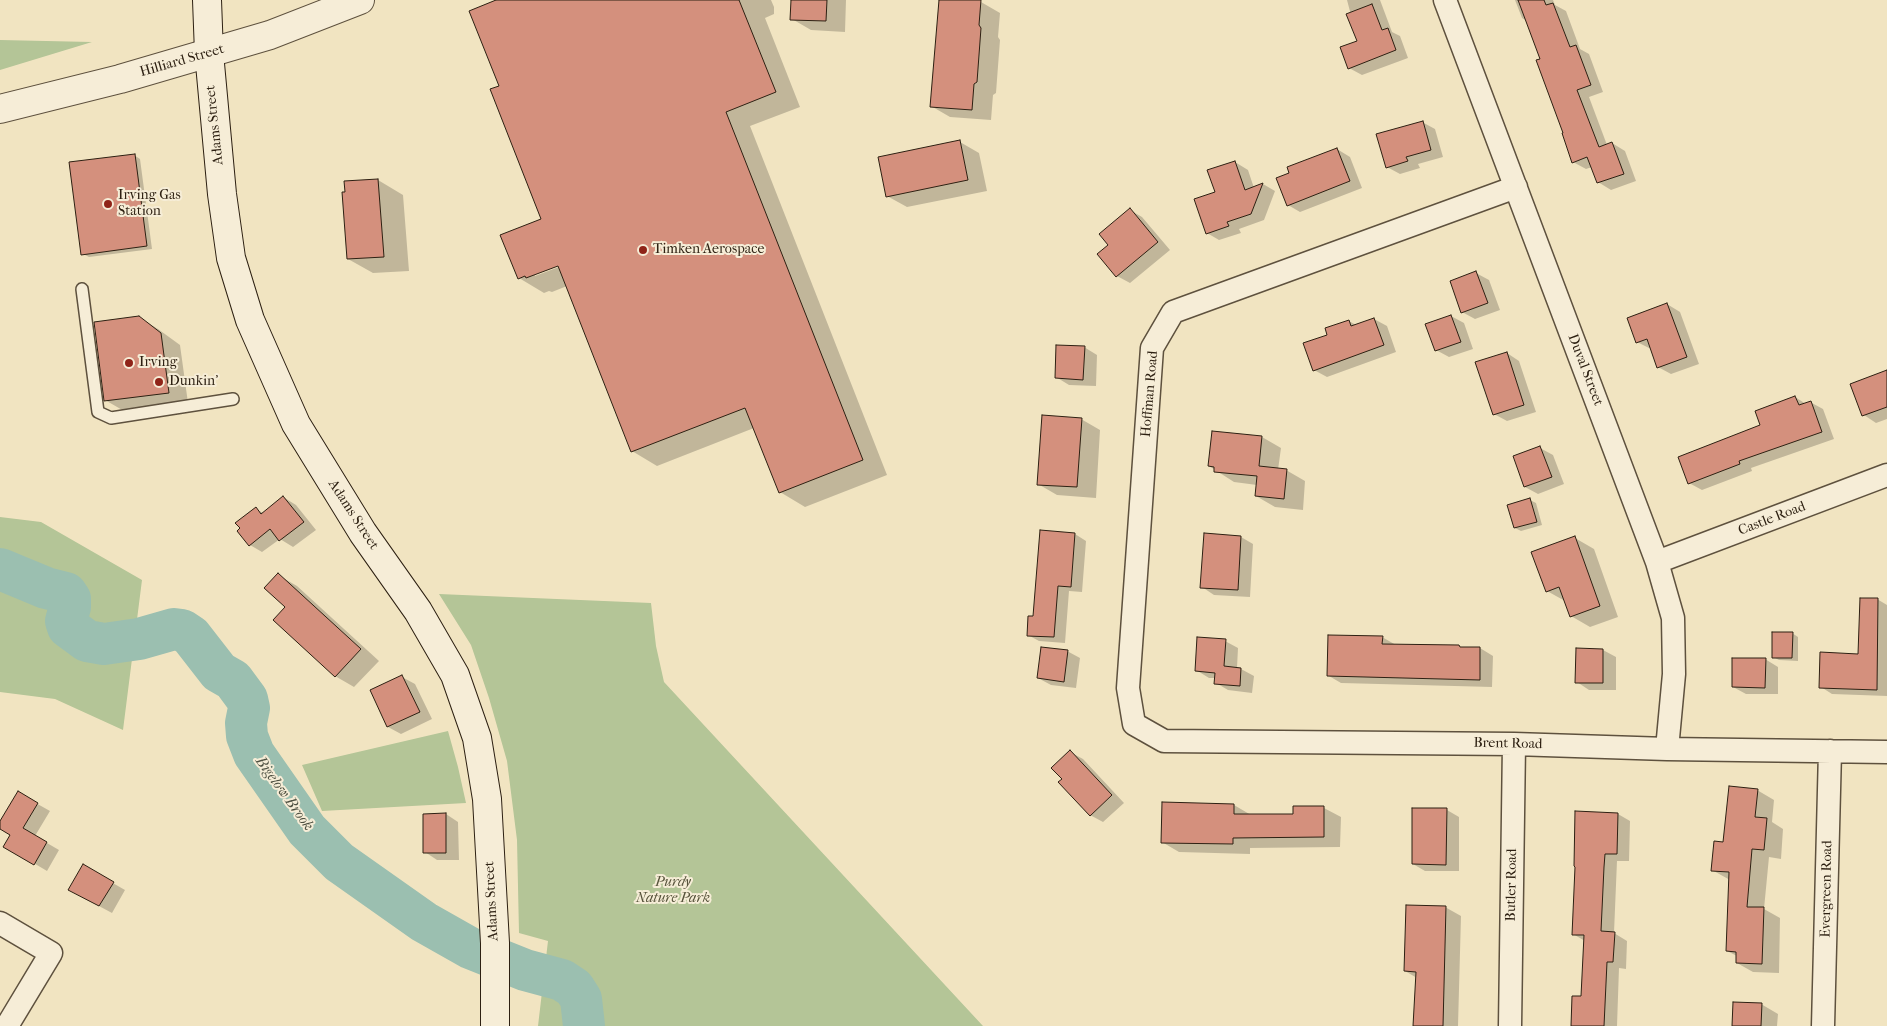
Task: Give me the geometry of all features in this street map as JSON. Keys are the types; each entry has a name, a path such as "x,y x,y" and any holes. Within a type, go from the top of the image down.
{"main road":[{"name":"Adams Street","path":"207,0 208,53 222,194 231,258 250,320 296,424 363,533 418,611 455,675 477,738 487,799 495,955 495,1026"},
{"name":"Hilliard Street","path":"0,109 105,83 270,35 360,0"}],"street":[{"name":"Duval Street","path":"1445,0 1657,562 1673,618 1674,674 1667,749"},
{"name":"Hoffman Road","path":"1134,724 1128,688 1152,348 1173,312 1516,187"},
{"name":"Castle Road","path":"1657,562 1887,475"},
{"name":"Brent Road","path":"1134,724 1164,741 1514,744 1667,749 1887,752"},
{"name":"Butler Road","path":"1510,1026 1514,744"},
{"name":"Evergreen Road","path":"1824,1026 1830,751"},
{"path":"0,923 51,953 7,1026"}],"lane":[{"path":"82,288 98,412 111,418 233,398"}],"green space":[{"path":"0,40 92,42 0,70"},
{"path":"0,517 41,522 142,580 123,730 55,699 0,692"},
{"name":"Purdy Nature Park","path":"439,594 651,603 656,646 664,682 983,1026 538,1026 548,941 519,933 517,840 507,761 471,645"},
{"path":"448,731 466,803 322,811 302,765"}],"building":[{"name":"Timken Aerospace","path":"496,0 739,0 776,92 726,112 863,460 779,493 745,408 631,452 558,266 526,278 525,276 518,279 500,235 541,219 490,89 499,86 469,11"},
{"path":"791,0 827,0 826,21 790,20"},
{"path":"939,0 981,0 977,82 974,84 972,110 930,107"},
{"path":"1518,0 1544,0 1546,5 1553,3 1570,47 1576,45 1591,85 1577,90 1599,147 1612,142 1624,174 1597,183 1587,157 1572,163 1536,60 1540,59"},
{"path":"1372,4 1382,30 1388,28 1396,50 1348,69 1340,47 1357,41 1346,14"},
{"path":"1423,121 1431,150 1406,157 1408,161 1386,168 1376,134"},
{"path":"960,140 968,180 886,197 878,157"},
{"path":"1337,148 1350,181 1287,206 1276,178 1289,173 1287,167"},
{"name":"Irving Gas Station","path":"135,154 147,246 81,255 69,162"},
{"path":"1235,161 1245,190 1263,183 1251,214 1227,222 1229,226 1206,234 1194,199 1215,192 1207,170"},
{"path":"378,179 384,257 347,259 342,192 345,192 344,181"},
{"path":"1130,208 1158,242 1116,277 1097,254 1108,245 1099,234"},
{"path":"1476,271 1488,303 1461,313 1450,281"},
{"path":"1667,303 1687,357 1657,368 1647,339 1636,343 1627,318"},
{"path":"1451,315 1461,342 1435,351 1425,324"},
{"name":"Irving","path":"139,316 161,333 169,393 104,401 94,322"},
{"path":"1374,318 1384,345 1313,371 1303,343 1327,335 1325,328 1349,320 1351,326"},
{"path":"1056,345 1085,346 1083,380 1055,378"},
{"path":"1507,352 1524,405 1493,415 1475,362"},
{"path":"1887,370 1887,407 1862,416 1850,384"},
{"path":"1795,396 1799,405 1811,401 1822,432 1739,461 1740,464 1688,484 1678,457 1760,425 1755,411"},
{"path":"1042,415 1082,418 1077,487 1037,485"},
{"path":"1212,431 1262,436 1259,466 1287,469 1284,499 1255,496 1257,476 1214,472 1214,467 1208,466"},
{"path":"1540,446 1552,477 1524,487 1513,456"},
{"path":"283,496 304,522 279,541 270,529 249,546 237,531 240,528 235,523 256,507 261,514"},
{"path":"1530,498 1537,522 1514,528 1507,505"},
{"path":"1040,530 1075,533 1071,587 1058,586 1054,637 1027,636 1028,616 1033,616"},
{"path":"1204,533 1241,536 1238,590 1200,588"},
{"path":"1575,536 1600,606 1570,617 1559,587 1546,592 1531,552"},
{"path":"278,573 361,649 335,677 273,620 285,607 264,588"},
{"path":"1860,598 1878,598 1877,690 1819,688 1820,652 1858,654"},
{"path":"1772,632 1793,632 1792,658 1772,658"},
{"path":"1328,635 1383,636 1382,644 1480,647 1480,680 1327,676"},
{"path":"1197,637 1226,639 1224,666 1241,668 1240,686 1214,684 1215,673 1195,671"},
{"path":"1041,647 1068,650 1064,682 1037,678"},
{"path":"1576,648 1603,649 1603,683 1575,683"},
{"path":"1732,658 1766,658 1765,688 1732,687"},
{"path":"402,675 420,712 387,727 370,690"},
{"path":"1070,750 1112,795 1090,816 1058,782 1062,779 1051,768"},
{"path":"1729,786 1758,789 1755,817 1767,818 1764,850 1752,849 1747,907 1764,907 1762,964 1736,963 1736,952 1726,951 1729,872 1711,871 1714,841 1723,842"},
{"path":"18,791 38,803 23,828 47,842 34,865 3,847 10,835 0,829 0,821"},
{"path":"1162,802 1234,804 1234,814 1293,814 1293,806 1324,806 1324,837 1233,838 1233,844 1161,843"},
{"path":"1412,808 1447,808 1446,865 1412,864"},
{"path":"1575,811 1618,813 1617,854 1605,854 1604,867 1601,931 1615,932 1613,962 1607,962 1604,1026 1571,1026 1572,996 1581,996 1584,935 1572,935"},
{"path":"446,813 446,853 423,853 423,814"},
{"path":"83,864 114,882 99,906 68,890"},
{"path":"1406,905 1446,906 1443,1026 1413,1026 1416,972 1404,971"},
{"path":"1733,1002 1762,1003 1761,1026 1732,1026"}],"waterway":[{"name":"Bigelow Brook","path":"0,569 46,588 66,593 70,599 66,621 68,627 87,641 104,644 139,639 174,629 182,630 191,636 219,672 233,680 247,699 249,708 246,723 247,736 254,754 307,830 339,862 424,922 470,948 525,970 562,980 574,988 581,999 584,1026"}],"place":[{"name":"Irving Gas Station","path":"108,204"},
{"name":"Timken Aerospace","path":"643,250"},
{"name":"Irving","path":"129,363"},
{"name":"Dunkin'","path":"159,382"}]}
